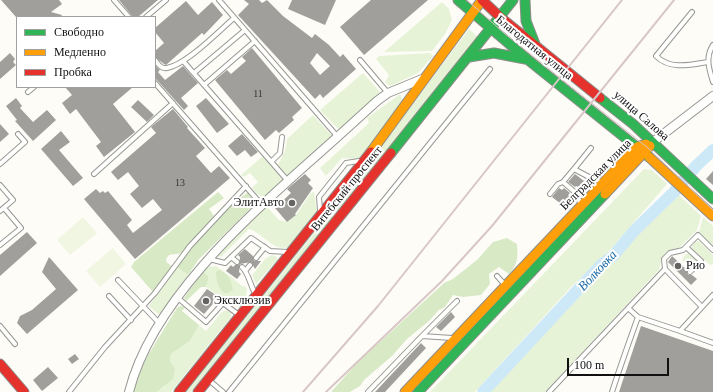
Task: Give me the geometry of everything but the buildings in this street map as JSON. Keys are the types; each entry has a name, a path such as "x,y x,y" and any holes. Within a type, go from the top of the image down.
{"main road":[{"name":"Благодатная улица","path":"458,0 527,59 641,150"},
{"name":"Благодатная улица","path":"482,0 535,46 586,85"},
{"name":"Витебский проспект","path":"179,392 324,214 482,0"},
{"name":"Витебский проспект","path":"198,392 469,57 513,0"},
{"path":"525,0 526,21 535,46"},
{"path":"469,57 494,53 527,59"},
{"name":"улица Салова","path":"586,85 653,142 713,199"},
{"name":"Белградская улица","path":"405,392 580,206 604,182 641,150 653,142"},
{"path":"641,150 713,216"},
{"name":"Белградская улица","path":"418,392 641,150"},
{"path":"324,214 334,212 338,219"},
{"path":"0,364 24,392"},
{"path":"0,375 14,392"}],"street":[{"path":"129,392 141,358 160,324 208,259 288,181 337,136 388,93 425,78"},
{"path":"653,142 713,96"}],"lane":[{"path":"114,0 128,16"},
{"path":"147,16 166,0"},
{"path":"219,0 337,136"},
{"path":"692,12 656,56 662,62 674,65 708,62"},
{"path":"156,61 162,68 167,68 184,62 234,18"},
{"path":"194,73 245,30"},
{"path":"204,85 255,41"},
{"path":"713,45 708,62 713,82"},
{"path":"360,60 388,93"},
{"path":"184,62 288,181"},
{"path":"228,392 490,69"},
{"path":"156,84 262,205"},
{"path":"28,92 33,88"},
{"path":"94,174 173,103"},
{"path":"0,164 25,142 18,134"},
{"path":"272,161 280,153 282,137"},
{"path":"550,194 558,184 563,182 591,148"},
{"path":"324,214 319,197 346,163 365,160"},
{"path":"574,169 591,178 604,182"},
{"path":"577,194 591,178"},
{"path":"563,182 577,194 580,206"},
{"path":"0,185 13,200 2,209 21,228 0,245"},
{"path":"69,392 105,346 143,308 190,246 246,186"},
{"path":"702,307 665,269 664,259 670,253 683,250 698,235 713,250"},
{"path":"208,259 225,263 251,238 270,251 292,253"},
{"path":"256,258 265,247"},
{"path":"686,247 701,262 690,272"},
{"path":"231,257 236,262"},
{"path":"250,265 244,269 250,285 257,296"},
{"path":"550,392 665,269"},
{"path":"497,276 506,286"},
{"path":"118,280 143,308 160,324"},
{"path":"680,331 713,295"},
{"path":"109,296 131,320"},
{"path":"178,298 206,322 223,303 241,316"},
{"path":"368,392 457,301"},
{"path":"628,308 638,316 713,343"},
{"path":"612,392 617,372 638,316"},
{"path":"0,326 15,344"},
{"path":"422,336 456,339"},
{"path":"208,380 223,392"}],"green space":[{"path":"442,2 449,9 452,20 445,34 432,51 384,52"},
{"path":"469,29 478,37 338,210 335,208"},
{"path":"430,53 433,56 418,73 390,86 385,82 389,75 376,59 379,56"},
{"path":"363,73 382,94 339,130 320,110"},
{"path":"401,95 402,101 360,159 342,158 326,176 320,168 369,123 367,118"},
{"path":"313,115 332,136 288,176 278,165 285,151 287,139"},
{"path":"263,156 283,180 263,197 257,194 252,188 258,182 250,173 244,177 241,175"},
{"path":"644,169 652,170 667,184 608,252 571,287 475,392 430,392"},
{"path":"218,192 224,198 209,209 214,216 182,253 169,255 166,259 167,263 172,266 153,292 131,267 134,262"},
{"path":"314,192 317,213 289,247 283,248 273,245 249,229 221,257 218,256 218,254 264,209 268,208 279,220 287,222 296,215 311,193"},
{"path":"248,193 254,202 254,205 199,259 188,275 178,268 181,262 210,227 242,196"},
{"path":"679,195 701,216 697,230 680,247 670,251 662,258 659,270 545,392 489,392 629,244"},
{"path":"329,215 332,216 332,218 191,392 186,392"},
{"path":"83,217 97,233 70,255 57,240"},
{"path":"703,217 713,226 713,246 699,232"},
{"path":"507,238 517,244 516,264 509,274 499,267 489,274 490,284 481,295 463,297 453,295 445,307 439,310 429,321 407,339 392,356 364,380 360,386 350,392 331,392 358,362 444,283 453,279 477,260 493,242"},
{"path":"699,241 713,255 713,264 710,265 692,249 695,242"},
{"path":"113,248 126,264 100,287 86,271"},
{"path":"686,254 689,254 697,261 691,269 682,260"},
{"path":"272,255 277,257 277,260 256,284 252,275 266,258"},
{"path":"178,266 178,268 188,275 161,315 158,314 149,306"},
{"path":"216,266 223,271 233,289 228,274 247,289 246,299 239,307 233,306 206,287 209,277 203,271 209,267"},
{"path":"219,270 227,274 230,279 233,289 229,293 224,293 219,286 216,272"},
{"path":"203,271 209,277 206,287 201,287 186,301 184,298"},
{"path":"180,306 185,307 182,311 199,325 190,341 171,354 170,362 175,369 173,379 157,392 133,392 145,360 177,308"},
{"path":"227,310 231,312 231,317 171,392 157,392 165,386 171,354 190,341 199,325 206,331 222,312"}],"waterway":[{"name":"Волковка","path":"483,392 601,265 613,256 634,231 674,192 696,166 713,150"}],"tram line":[{"path":"467,0 504,33 648,148 713,210"}],"railway":[{"path":"303,392 378,306 622,0"},
{"path":"326,392 442,281 492,226 674,0"}],"traffic: fast":[{"path":"458,0 527,59 649,157"},
{"path":"391,153 513,0"},
{"path":"525,0 526,21 535,44"},
{"path":"469,57 494,53 525,59"},
{"path":"600,98 633,124 713,199"},
{"path":"418,392 605,194"}],"traffic: slow":[{"path":"371,152 482,0"},
{"path":"405,392 637,147 646,144"},
{"path":"605,194 650,146"},
{"path":"649,157 713,216"}],"traffic: jam":[{"path":"482,0 500,17 600,98"},
{"path":"179,392 371,152"},
{"path":"198,392 391,153"},
{"path":"0,364 24,392"}],"place":[{"name":"ЭлитАвто","path":"292,203"},
{"name":"Рио","path":"678,266"},
{"name":"Эксклюзив","path":"206,301"}]}
